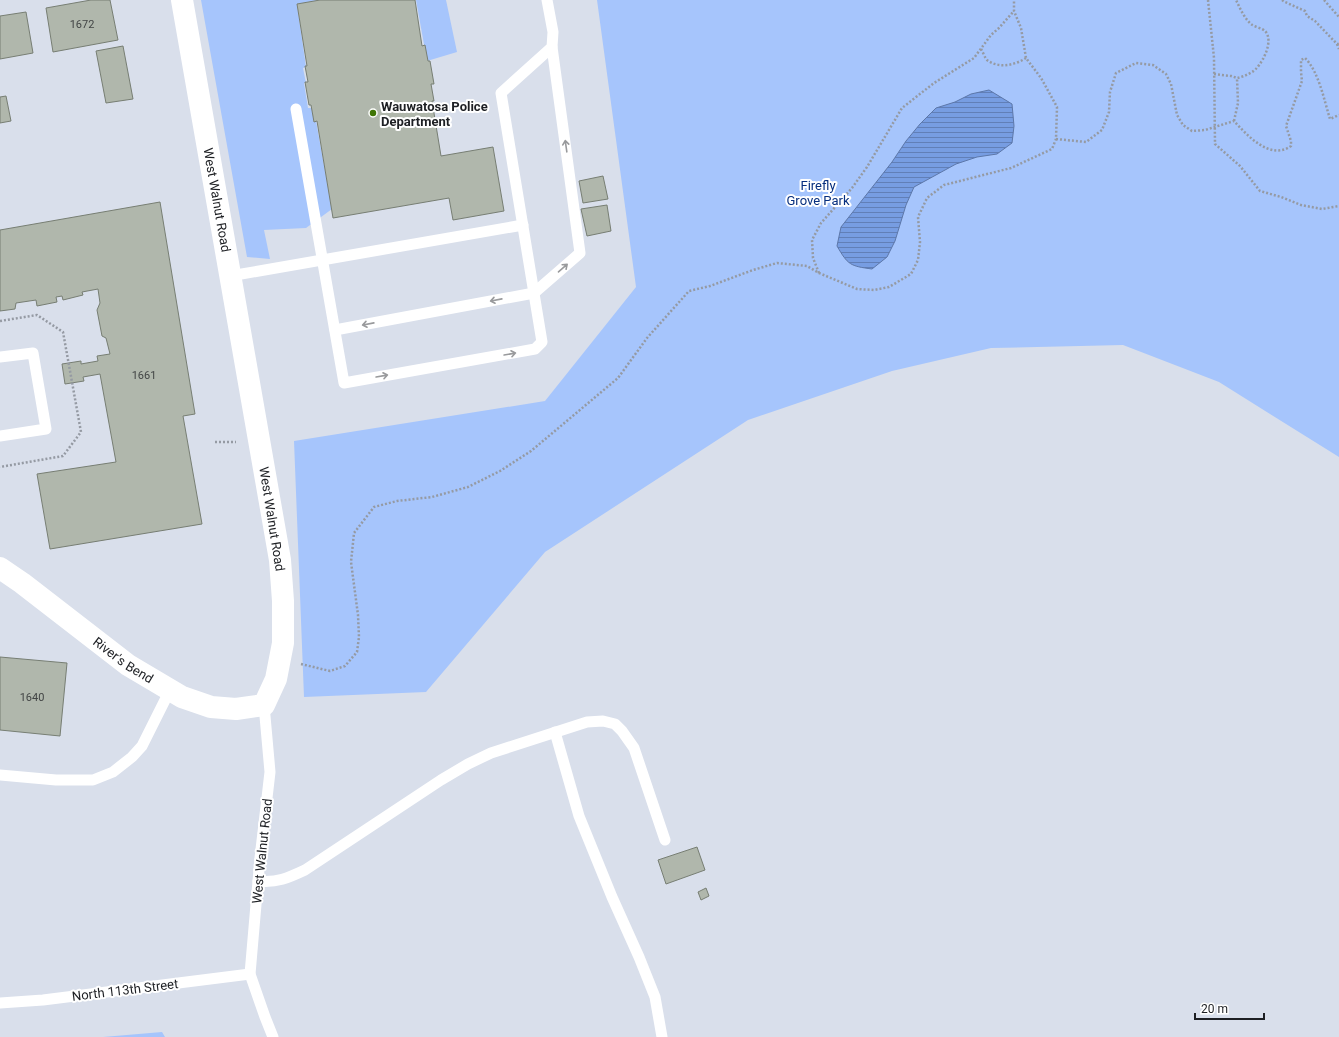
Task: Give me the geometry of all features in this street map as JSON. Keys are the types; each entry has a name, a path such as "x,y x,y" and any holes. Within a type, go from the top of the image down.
{"street":[{"name":"West Walnut Road","path":"182,0 280,560 283,601 283,643 276,679 264,705"},
{"name":"River's Bend","path":"0,568 22,583 128,665 182,697 211,706 236,708 264,705"}],"lane":[{"path":"334,330 534,293 580,253 552,47 553,32 547,0"},
{"path":"296,109 344,383 536,350 542,342 501,93 552,47"},
{"path":"230,276 523,225"},
{"path":"0,357 33,353 46,429 0,436"},
{"path":"0,775 56,780 93,780 113,772 132,757 142,746 170,690"},
{"name":"West Walnut Road","path":"264,705 270,772 258,881 250,974 273,1037"},
{"path":"258,881 269,882 282,880 298,873 441,780 468,764 491,753 587,722 603,720 615,724 634,748 665,840"},
{"path":"555,732 579,816 655,996 662,1037"},
{"name":"North 113th Street","path":"0,1003 43,1000 250,974"}],"path":[{"path":"279,660 330,671 345,666 357,652 359,636 358,615 351,562 354,533 374,507 397,501 432,497 468,487 500,471 531,451 618,378 647,338 689,291 710,286 776,263 806,266 858,289 874,290 890,287 911,274 918,260 920,242 918,217 927,198 944,185 1011,168 1052,149 1056,139 1057,107 1041,78 1026,58 1021,28 1014,11 1014,0"},
{"path":"1208,0 1213,38 1215,144 1240,166 1260,191 1301,205 1322,209 1339,206"},
{"path":"1214,74 1237,78 1252,72 1258,67 1268,46 1268,37 1265,31 1251,24 1236,0"},
{"path":"1282,0 1304,11 1307,16 1315,21 1338,44 1339,49"},
{"path":"1324,0 1339,16"},
{"path":"819,273 813,258 812,240 815,234 821,223 852,188 867,167 902,108 934,82 974,58 991,35 1014,11"},
{"path":"981,49 986,60 998,65 1008,65 1020,62 1026,58"},
{"path":"1234,121 1251,140 1274,151 1284,151 1290,146 1291,141 1286,126 1302,81 1301,60 1304,58 1310,63 1315,74 1330,119 1339,115"},
{"path":"1056,139 1086,142 1102,130 1109,112 1110,92 1116,73 1136,63 1153,65 1166,74 1171,84 1177,115 1184,125 1192,131 1205,130 1234,121"},
{"path":"1234,121 1238,103 1237,78"},
{"path":"215,442 236,442"}],"green space":[{"path":"201,0 323,0 297,4 306,67 303,68 308,108 312,108 314,122 316,121 332,209 306,228 264,230 270,259 247,257"},
{"path":"416,0 446,0 457,52 427,61"},
{"name":"Firefly Grove Park","path":"597,0 1339,0 1339,457 1219,382 1123,345 991,348 892,371 748,420 545,552 426,692 304,697 294,441 545,401 636,287"},
{"path":"162,1032 165,1037 103,1037"}],"shaded area":[{"path":"989,90 1012,104 1014,126 1012,143 997,154 977,157 956,164 914,187 906,205 895,241 887,257 872,269 850,264 837,246 841,227 892,162 906,141 936,108 955,102 971,94"}],"building":[{"path":"91,0 110,0 118,40 53,52 46,8"},
{"name":"Wauwatosa Police Department","path":"320,0 415,0 422,46 425,45 428,61 430,61 434,84 431,84 434,101 432,101 441,156 493,147 504,211 453,220 449,198 333,218 317,121 314,122 305,82 308,82 305,66 307,66 297,4"},
{"path":"26,12 33,53 0,59 0,16"},
{"path":"123,46 133,99 106,103 96,51"},
{"path":"6,96 11,121 0,123 0,97"},
{"path":"603,176 608,199 583,203 579,181"},
{"path":"160,202 195,414 183,416 202,524 50,549 37,474 116,462 100,374 83,377 84,381 65,384 62,364 81,361 81,364 98,361 97,356 110,354 106,338 102,336 97,310 100,303 98,289 82,292 83,295 63,300 62,296 56,297 57,302 37,306 36,300 16,303 15,309 0,311 0,230"},
{"path":"607,205 611,231 587,236 581,209"},
{"path":"0,657 67,663 60,736 0,730"},
{"path":"697,847 705,870 666,884 658,860"},
{"path":"706,888 709,896 701,900 698,892"}],"place":[{"name":"Wauwatosa Police Department","path":"373,113"}]}
